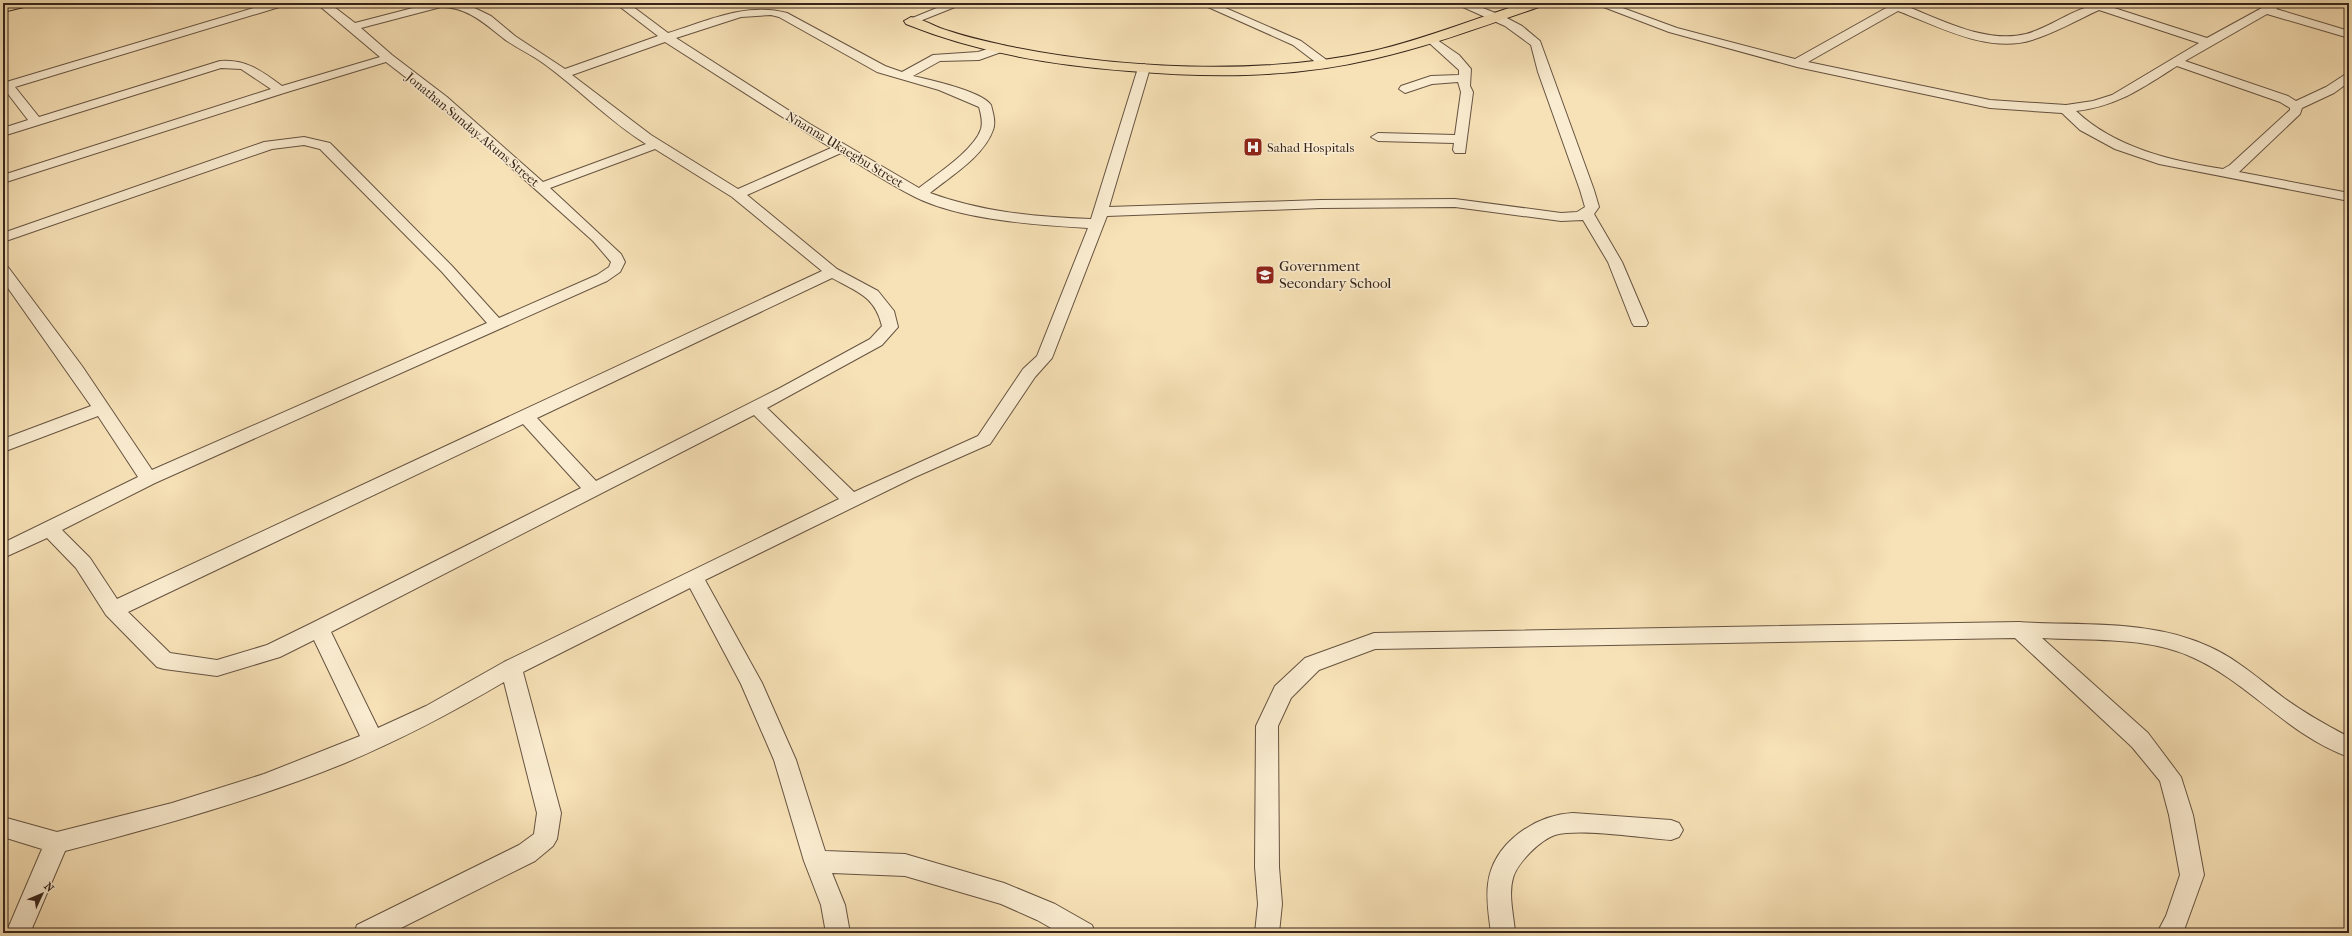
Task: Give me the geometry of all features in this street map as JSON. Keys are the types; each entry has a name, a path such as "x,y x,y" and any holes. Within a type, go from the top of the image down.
{"main road":[{"path":"3,8 23,3"},
{"path":"911,21 935,32 1000,49 1065,60 1144,68 1212,71 1263,71 1326,64 1389,51 1537,3"}],"street":[{"path":"36,122 5,87 282,3"},
{"name":"Jonathan Sunday Akuns Street","path":"322,3 354,27 388,58 443,100 614,254 618,262 616,269 602,278 497,325"},
{"name":"Nnanna Ukaegbu Street","path":"621,3 666,37 842,148 920,194 952,206 1037,221 1320,204 1455,203 1561,217 1578,217 1588,214"},
{"path":"911,21 959,3"},
{"path":"1205,3 1297,43 1326,64"},
{"path":"1460,3 1496,17 1532,39 1538,46 1543,69 1586,184 1592,207 1588,214 1615,262 1640,323"},
{"path":"1599,3 1673,30 1796,63 1990,104 2066,110 2094,105 2116,98 2178,62 2208,42 2279,3"},
{"path":"49,528 83,563 113,610 164,661 217,668 274,651 319,629 756,407 876,342 890,327 886,311 873,294 832,272 737,194 646,138 636,129 610,112 548,61 511,38 487,18 470,9 451,4 418,8 354,27"},
{"path":"1796,63 1900,5 1975,34 2009,40 2029,37 2101,5 2208,42"},
{"path":"2266,10 2349,35"},
{"path":"562,74 666,37 740,14 770,12 783,15 881,68 907,78 975,98 985,105 988,118 987,130 976,146 920,194"},
{"path":"1378,137 1461,144 1467,92 1464,86 1465,69 1455,58 1430,38"},
{"path":"907,78 906,75 938,58 979,56 1000,49"},
{"path":"3,179 280,90 388,58"},
{"path":"2178,62 2251,86 2284,99 2296,106"},
{"path":"3,132 232,63 246,65 280,90"},
{"path":"3,827 57,843 172,813 266,783 338,756 434,712 511,668 694,577 852,500 984,440 1029,373 1044,358 1099,218 1144,68"},
{"path":"2296,106 2343,87 2349,76"},
{"path":"1405,89 1423,82 1465,78"},
{"path":"2225,173 2235,168 2296,111 2296,106"},
{"path":"2066,110 2085,127 2120,146 2164,161 2349,197"},
{"path":"3,238 263,147 286,142 317,143 325,146 447,269 497,325 149,479 3,551"},
{"path":"541,187 658,144"},
{"path":"737,194 842,148"},
{"path":"3,270 102,408 149,479"},
{"path":"113,610 832,272"},
{"path":"756,407 852,500"},
{"path":"3,446 102,408"},
{"path":"526,417 593,489"},
{"path":"694,577 751,683 785,760 816,861 833,905 838,933"},
{"path":"319,629 373,740"},
{"path":"2019,630 2140,740 2170,777 2181,815 2192,875 2176,922 2169,933"},
{"path":"1267,933 1270,904 1267,867 1267,726 1283,692 1312,664 1374,641 2019,630 2120,635 2167,641 2201,652 2229,668 2290,714 2349,748"},
{"path":"366,933 527,853 545,839 549,813 511,668"},
{"path":"1503,933 1500,898 1501,878 1516,854 1532,836 1550,825 1570,824 1671,830"},
{"path":"18,933 57,843"},
{"path":"816,861 905,865 1004,894 1046,912 1083,933"}],"place":[{"name":"Sahad Hospitals","path":"1253,147"},
{"name":"Government Secondary School","path":"1265,275"}]}
